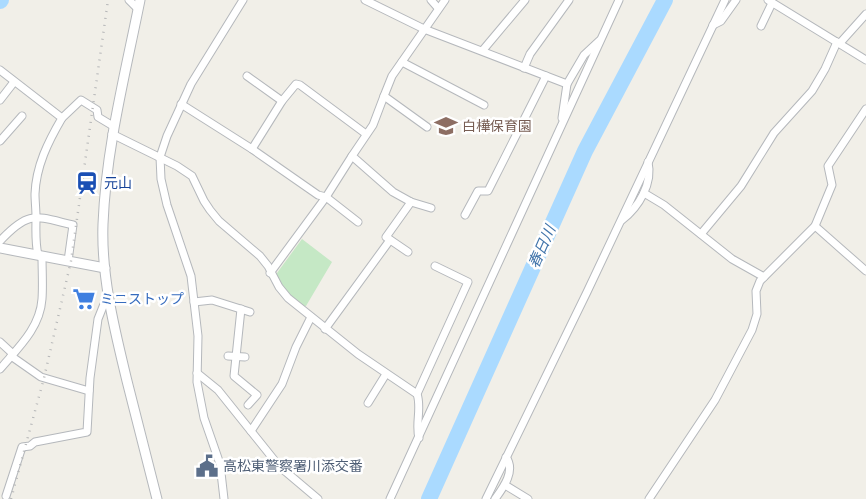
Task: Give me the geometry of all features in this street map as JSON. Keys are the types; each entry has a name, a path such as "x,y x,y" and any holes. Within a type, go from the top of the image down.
{"street":[{"path":"129,0 139,5 113,130 106,180 103,226 108,291 115,331 157,499"},
{"path":"224,499 220,464 204,418 197,382 198,336 190,276 167,205 161,179 160,157 167,136 191,84 243,0"},
{"path":"366,0 424,28 567,84"},
{"path":"431,0 438,8"},
{"path":"270,273 326,197 373,125 392,76 445,0"},
{"path":"483,50 525,0"},
{"path":"524,68 530,54 569,0"},
{"path":"390,499 619,0"},
{"path":"486,499 725,0"},
{"path":"712,26 721,21 736,0"},
{"path":"761,26 770,1 866,60"},
{"path":"701,234 741,186 774,133 812,91 839,42 866,14"},
{"path":"561,125 567,84 584,55 600,40"},
{"path":"402,62 484,105"},
{"path":"0,70 62,118"},
{"path":"247,76 282,101"},
{"path":"465,216 478,191 488,191 546,76"},
{"path":"0,100 14,82"},
{"path":"252,149 282,101 296,84 300,85 366,134"},
{"path":"384,96 427,127"},
{"path":"0,369 23,343 38,317 42,300 40,255 35,238 35,195 41,158 62,118 81,100 97,110 98,117 113,130 192,176 204,201 219,221 252,248 268,266 270,273 288,298 325,329 386,374 417,394 419,400 417,432 419,438"},
{"path":"181,104 252,149 318,195 326,197 358,222"},
{"path":"649,499 714,400 752,330 757,314 756,291 764,277 815,226 832,185 828,166 866,109"},
{"path":"0,141 22,116"},
{"path":"352,156 393,192 411,202 432,208"},
{"path":"620,222 628,215 644,193 650,169 648,162"},
{"path":"644,193 664,205 732,259 764,277"},
{"path":"408,252 386,237 411,202"},
{"path":"0,241 13,227 36,216 73,225 68,261"},
{"path":"815,226 866,271"},
{"path":"325,329 390,240"},
{"path":"0,248 106,268"},
{"path":"417,394 468,282 434,266"},
{"path":"6,498 22,447 30,446 35,442 87,432 89,391 98,319 108,291"},
{"path":"194,302 212,300 250,312"},
{"path":"241,309 232,357 234,376 257,395 248,405"},
{"path":"251,431 282,384 296,347 312,317"},
{"path":"0,342 12,355 40,377 89,391"},
{"path":"232,357 245,358"},
{"path":"197,373 218,390 279,466 318,499"},
{"path":"368,403 386,374"},
{"path":"495,499 505,485 510,468 510,463 506,458"},
{"path":"505,485 528,499"},
{"path":"0,488 6,498"}],"green space":[{"path":"302,239 332,262 306,306 303,306 286,292 277,278 277,273"}],"waterway":[{"name":"春日川","path":"429,499 585,151 665,0"}],"railway":[{"path":"11,499 44,378 71,261 108,0"}],"place":[{"name":"白樺保育園","path":"446,126"},
{"name":"元山","path":"87,183"},
{"name":"ミニストップ","path":"84,299"},
{"name":"高松東警察署川添交番","path":"207,466"}]}
